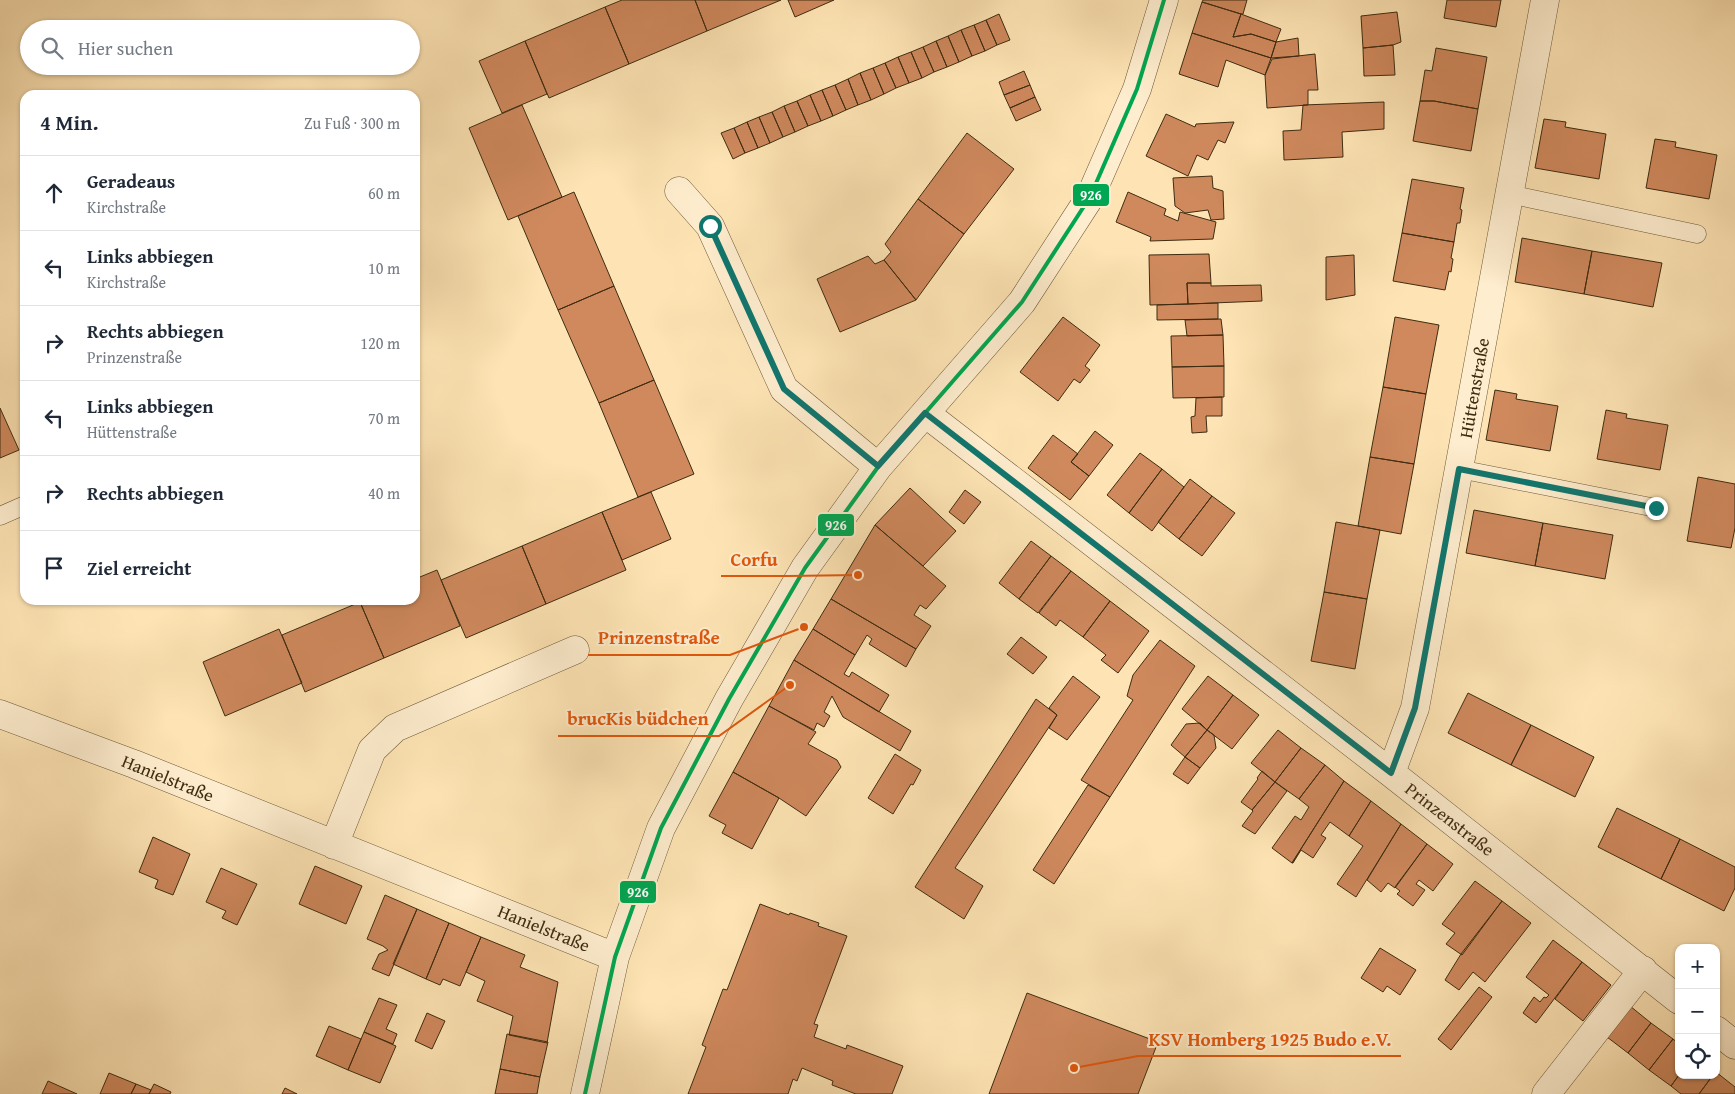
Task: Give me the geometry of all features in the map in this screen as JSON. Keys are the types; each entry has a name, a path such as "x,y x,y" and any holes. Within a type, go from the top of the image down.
{"street":[{"path":"585,1094 615,957 661,828 729,699 805,568 878,466 1022,302 1090,197 1137,89 1164,0"},
{"name":"Hüttenstraße","path":"1391,773 1415,708 1545,0"},
{"path":"679,191 710,226 784,389 878,466"},
{"name":"Prinzenstraße","path":"925,413 1391,773 1675,997"},
{"path":"334,845 372,750 395,728 575,650"},
{"name":"Hanielstraße","path":"0,714 134,764 615,957"},
{"path":"1546,1094 1643,970"},
{"path":"1720,1033 1735,1045"}],"lane":[{"path":"1509,194 1697,234"},
{"path":"1459,469 1656,508"},
{"path":"0,516 20,507"}],"building":[{"path":"622,0 695,0 707,31 629,64 605,7"},
{"path":"695,0 781,0 707,31"},
{"path":"788,0 834,0 795,17"},
{"path":"1203,0 1247,0 1243,14 1241,14 1202,2"},
{"path":"1447,0 1501,0 1496,27 1444,18"},
{"path":"1202,2 1241,14 1233,37 1251,34 1276,42 1271,58 1192,33"},
{"path":"605,7 629,64 549,98 525,41"},
{"path":"1397,12 1401,42 1393,45 1363,48 1361,16"},
{"path":"999,14 1010,40 997,45 986,20"},
{"path":"1241,14 1281,29 1276,42 1251,34 1233,37"},
{"path":"986,20 997,45 985,51 974,25"},
{"path":"974,25 985,51 972,56 961,30"},
{"path":"961,30 972,56 959,62 948,36"},
{"path":"1192,33 1271,58 1265,75 1226,60 1218,87 1179,74"},
{"path":"948,36 959,62 947,67 936,41"},
{"path":"1298,38 1299,56 1271,58 1276,42"},
{"path":"525,41 547,94 502,113 479,61"},
{"path":"936,41 947,67 934,72 923,47"},
{"path":"1393,45 1395,75 1364,76 1363,48"},
{"path":"923,47 934,72 922,78 911,52"},
{"path":"1436,48 1487,57 1478,109 1434,101 1420,101 1425,70 1432,71"},
{"path":"911,52 922,78 909,83 898,57"},
{"path":"1315,54 1318,90 1308,90 1308,105 1267,108 1265,75 1272,59"},
{"path":"898,57 909,83 896,88 885,63"},
{"path":"885,63 896,88 884,94 873,68"},
{"path":"873,68 884,94 871,100 860,73"},
{"path":"1024,71 1030,85 1004,95 999,82"},
{"path":"860,73 871,100 858,105 848,79"},
{"path":"848,79 858,105 846,110 835,85"},
{"path":"835,85 846,110 833,116 822,90"},
{"path":"1030,85 1035,97 1010,108 1004,95"},
{"path":"822,90 833,116 821,121 810,95"},
{"path":"810,95 821,121 808,126 797,101"},
{"path":"1035,97 1041,110 1016,121 1010,108"},
{"path":"797,101 808,126 795,132 784,106"},
{"path":"1420,101 1434,101 1478,109 1471,151 1413,141"},
{"path":"1384,102 1384,129 1342,132 1343,157 1284,160 1283,131 1301,130 1303,105"},
{"path":"522,105 562,197 508,220 469,128"},
{"path":"784,106 795,132 783,137 772,112"},
{"path":"772,112 783,137 770,143 759,117"},
{"path":"1166,114 1195,127 1196,124 1234,122 1225,143 1218,140 1208,160 1197,155 1188,176 1146,156"},
{"path":"759,117 770,143 758,148 747,122"},
{"path":"1544,119 1566,122 1565,127 1606,134 1599,179 1535,168"},
{"path":"747,122 758,148 745,153 734,128"},
{"path":"734,128 745,153 733,159 721,133"},
{"path":"967,133 1014,169 964,234 918,199"},
{"path":"1655,139 1676,142 1675,147 1717,155 1709,199 1646,188"},
{"path":"1212,176 1213,188 1223,191 1224,219 1211,220 1208,210 1185,213 1175,206 1173,178"},
{"path":"1412,179 1464,188 1460,209 1462,210 1460,223 1457,223 1454,242 1402,233"},
{"path":"574,192 614,286 558,310 518,216"},
{"path":"1128,192 1166,209 1164,215 1178,221 1180,212 1216,222 1213,239 1150,241 1151,237 1116,222"},
{"path":"918,199 964,234 916,300 884,260 891,252 885,244"},
{"path":"1402,233 1454,242 1451,272 1449,271 1445,290 1393,281"},
{"path":"1522,238 1592,251 1584,294 1515,282"},
{"path":"1592,251 1662,263 1653,307 1584,294"},
{"path":"1209,254 1211,283 1187,283 1188,304 1150,305 1149,255"},
{"path":"1354,255 1355,295 1326,300 1326,257"},
{"path":"868,256 875,264 884,260 916,300 840,332 817,279"},
{"path":"1187,283 1211,283 1211,286 1261,285 1262,301 1188,304"},
{"path":"614,286 654,380 599,403 558,310"},
{"path":"1218,303 1218,319 1157,320 1157,305"},
{"path":"1063,317 1100,345 1085,366 1090,370 1080,383 1074,379 1058,401 1020,372"},
{"path":"1395,317 1439,325 1426,394 1383,387"},
{"path":"1221,319 1223,335 1187,336 1185,320"},
{"path":"1223,335 1224,366 1172,367 1171,336"},
{"path":"1224,366 1224,397 1173,398 1172,367"},
{"path":"654,380 694,474 638,497 599,403"},
{"path":"1383,387 1426,394 1414,464 1370,457"},
{"path":"1495,390 1517,394 1516,399 1558,406 1550,451 1486,440"},
{"path":"1222,397 1222,416 1206,416 1207,432 1192,433 1191,417 1195,416 1196,398"},
{"path":"0,408 19,450 0,458"},
{"path":"1606,410 1627,414 1626,418 1668,425 1660,470 1597,459"},
{"path":"1095,431 1113,445 1089,476 1071,462"},
{"path":"1053,435 1078,454 1071,462 1089,476 1070,500 1028,468"},
{"path":"1140,453 1162,469 1129,513 1107,495"},
{"path":"1370,457 1414,464 1401,534 1358,526"},
{"path":"1162,469 1184,487 1152,531 1129,513"},
{"path":"1698,477 1735,484 1735,528 1731,548 1687,541"},
{"path":"1190,479 1212,496 1179,539 1158,522"},
{"path":"910,488 956,531 923,566 875,525"},
{"path":"965,490 981,502 964,524 949,512"},
{"path":"651,492 671,539 622,560 602,512"},
{"path":"1212,496 1235,513 1202,556 1179,539"},
{"path":"1474,510 1543,523 1535,566 1466,553"},
{"path":"602,512 626,570 546,604 522,546"},
{"path":"1336,522 1380,530 1367,599 1324,592"},
{"path":"1543,523 1613,535 1605,579 1535,566"},
{"path":"875,525 946,586 926,609 920,605 914,615 931,626 916,649 831,599"},
{"path":"1031,541 1051,556 1019,599 999,583"},
{"path":"522,546 546,604 466,638 441,580"},
{"path":"1051,556 1071,571 1038,613 1019,599"},
{"path":"437,570 460,626 384,658 361,605 420,605 420,577"},
{"path":"1071,571 1110,601 1083,637 1060,620 1056,626 1039,613"},
{"path":"1324,592 1367,599 1355,669 1311,661"},
{"path":"831,599 916,649 906,667 869,644 872,639 867,635 855,655 813,629"},
{"path":"1110,601 1149,631 1118,673 1101,660 1106,655 1083,637"},
{"path":"353,605 361,605 384,658 305,692 282,635"},
{"path":"279,629 302,683 225,716 203,662"},
{"path":"813,629 855,655 844,674 849,677 852,672 889,695 879,712 794,660"},
{"path":"1021,637 1047,657 1033,674 1007,654"},
{"path":"1160,640 1195,666 1110,797 1081,780 1133,700 1127,696 1133,675"},
{"path":"794,660 911,731 900,751 843,717 832,696 824,712 830,716 824,727 817,723 814,730 769,706"},
{"path":"1073,676 1100,697 1067,740 1049,728 1057,715 1049,708"},
{"path":"1208,676 1233,695 1207,730 1182,709"},
{"path":"1468,693 1531,725 1511,765 1448,733"},
{"path":"1233,695 1259,715 1232,749 1207,730"},
{"path":"1036,699 1057,715 955,868 983,886 964,919 915,887"},
{"path":"769,706 816,732 808,744 837,760 841,767 806,816 733,772"},
{"path":"1200,723 1207,730 1185,757 1171,745 1186,724"},
{"path":"1531,725 1594,757 1575,797 1511,765"},
{"path":"1207,730 1214,735 1216,748 1200,768 1185,757"},
{"path":"1278,730 1301,748 1275,782 1251,763"},
{"path":"1301,748 1325,765 1299,799 1275,782"},
{"path":"895,754 921,770 893,814 868,798"},
{"path":"1185,757 1200,768 1188,784 1173,774"},
{"path":"1325,765 1344,781 1292,863 1272,848 1295,816 1301,820 1309,807 1299,799"},
{"path":"1262,771 1275,782 1252,810 1241,802"},
{"path":"733,772 779,798 752,849 722,833 726,825 709,816"},
{"path":"1344,781 1371,801 1349,836 1330,822 1321,835 1326,838 1313,858 1301,850 1292,863"},
{"path":"1275,782 1287,791 1255,834 1242,826 1252,810"},
{"path":"1088,785 1110,797 1054,884 1033,870"},
{"path":"1371,801 1401,824 1356,897 1337,884 1363,846 1349,836"},
{"path":"1617,808 1680,839 1661,879 1598,847"},
{"path":"1401,824 1427,844 1395,888 1388,883 1381,892 1367,880"},
{"path":"153,837 190,854 173,895 155,888 158,880 139,872"},
{"path":"1680,839 1735,867 1735,888 1724,911 1661,879"},
{"path":"1427,844 1453,864 1433,891 1419,880 1416,884 1425,890 1413,906 1397,894 1400,891 1395,887"},
{"path":"315,866 362,886 346,924 299,904"},
{"path":"221,868 257,884 237,925 222,918 226,911 206,902"},
{"path":"1475,881 1502,901 1462,955 1446,944 1455,933 1442,924"},
{"path":"385,895 417,909 389,976 372,969 379,954 388,950 367,939"},
{"path":"1502,901 1531,923 1485,982 1473,972 1459,990 1445,980 1461,954"},
{"path":"760,904 789,915 790,913 819,923 818,926 847,936 814,1024 818,1025 814,1037 846,1049 847,1045 903,1066 892,1094 856,1094 832,1085 833,1081 802,1068 797,1081 793,1079 788,1094 688,1094 706,1047 702,1045 723,989 727,990"},
{"path":"417,909 449,923 426,979 393,964"},
{"path":"449,923 481,937 460,986 443,979 440,985 426,979"},
{"path":"481,937 525,955 520,967 558,982 547,1043 509,1035 513,1016 477,1001 485,981 466,972"},
{"path":"1553,940 1582,962 1536,1023 1523,1013 1534,997 1540,1002 1549,995 1526,977"},
{"path":"1380,948 1416,970 1400,995 1387,986 1383,992 1361,978"},
{"path":"1582,962 1611,985 1583,1021 1555,999"},
{"path":"1479,987 1492,997 1451,1050 1438,1039"},
{"path":"1027,993 1158,1042 1138,1094 989,1094"},
{"path":"379,998 397,1005 386,1029 397,1034 393,1044 364,1032"},
{"path":"1630,1006 1651,1023 1628,1053 1607,1037"},
{"path":"427,1013 445,1021 432,1049 415,1041"},
{"path":"1651,1023 1673,1039 1649,1070 1628,1053"},
{"path":"329,1026 361,1039 348,1070 316,1056"},
{"path":"364,1032 396,1046 380,1083 348,1070"},
{"path":"507,1034 548,1042 540,1077 500,1069"},
{"path":"1673,1039 1675,1041 1676,1079 1671,1086 1649,1070"},
{"path":"500,1069 540,1077 537,1094 495,1094"},
{"path":"109,1073 136,1084 131,1094 100,1094"},
{"path":"1720,1075 1735,1087 1735,1094 1699,1094 1710,1079 1720,1079"},
{"path":"1676,1079 1710,1079 1699,1094 1681,1094 1671,1086"},
{"path":"48,1081 77,1094 42,1094"},
{"path":"136,1084 151,1090 149,1094 131,1094"},
{"path":"154,1084 171,1092 170,1094 149,1094"},
{"path":"285,1088 297,1094 282,1094"}],"transit line":[{"name":"926","path":"585,1094 615,957 661,828 729,699 805,568 878,467 1022,302 1090,197 1137,89 1164,0"}],"place":[{"name":"Corfu","path":"858,575"},
{"name":"Prinzenstraße","path":"804,627"},
{"name":"brucKis büdchen","path":"790,685"},
{"name":"KSV Homberg 1925 Budo e.V.","path":"1074,1068"}],"route":[{"path":"710,226 784,389 878,466 925,413 1391,773 1415,708 1459,469 1656,508"}]}
